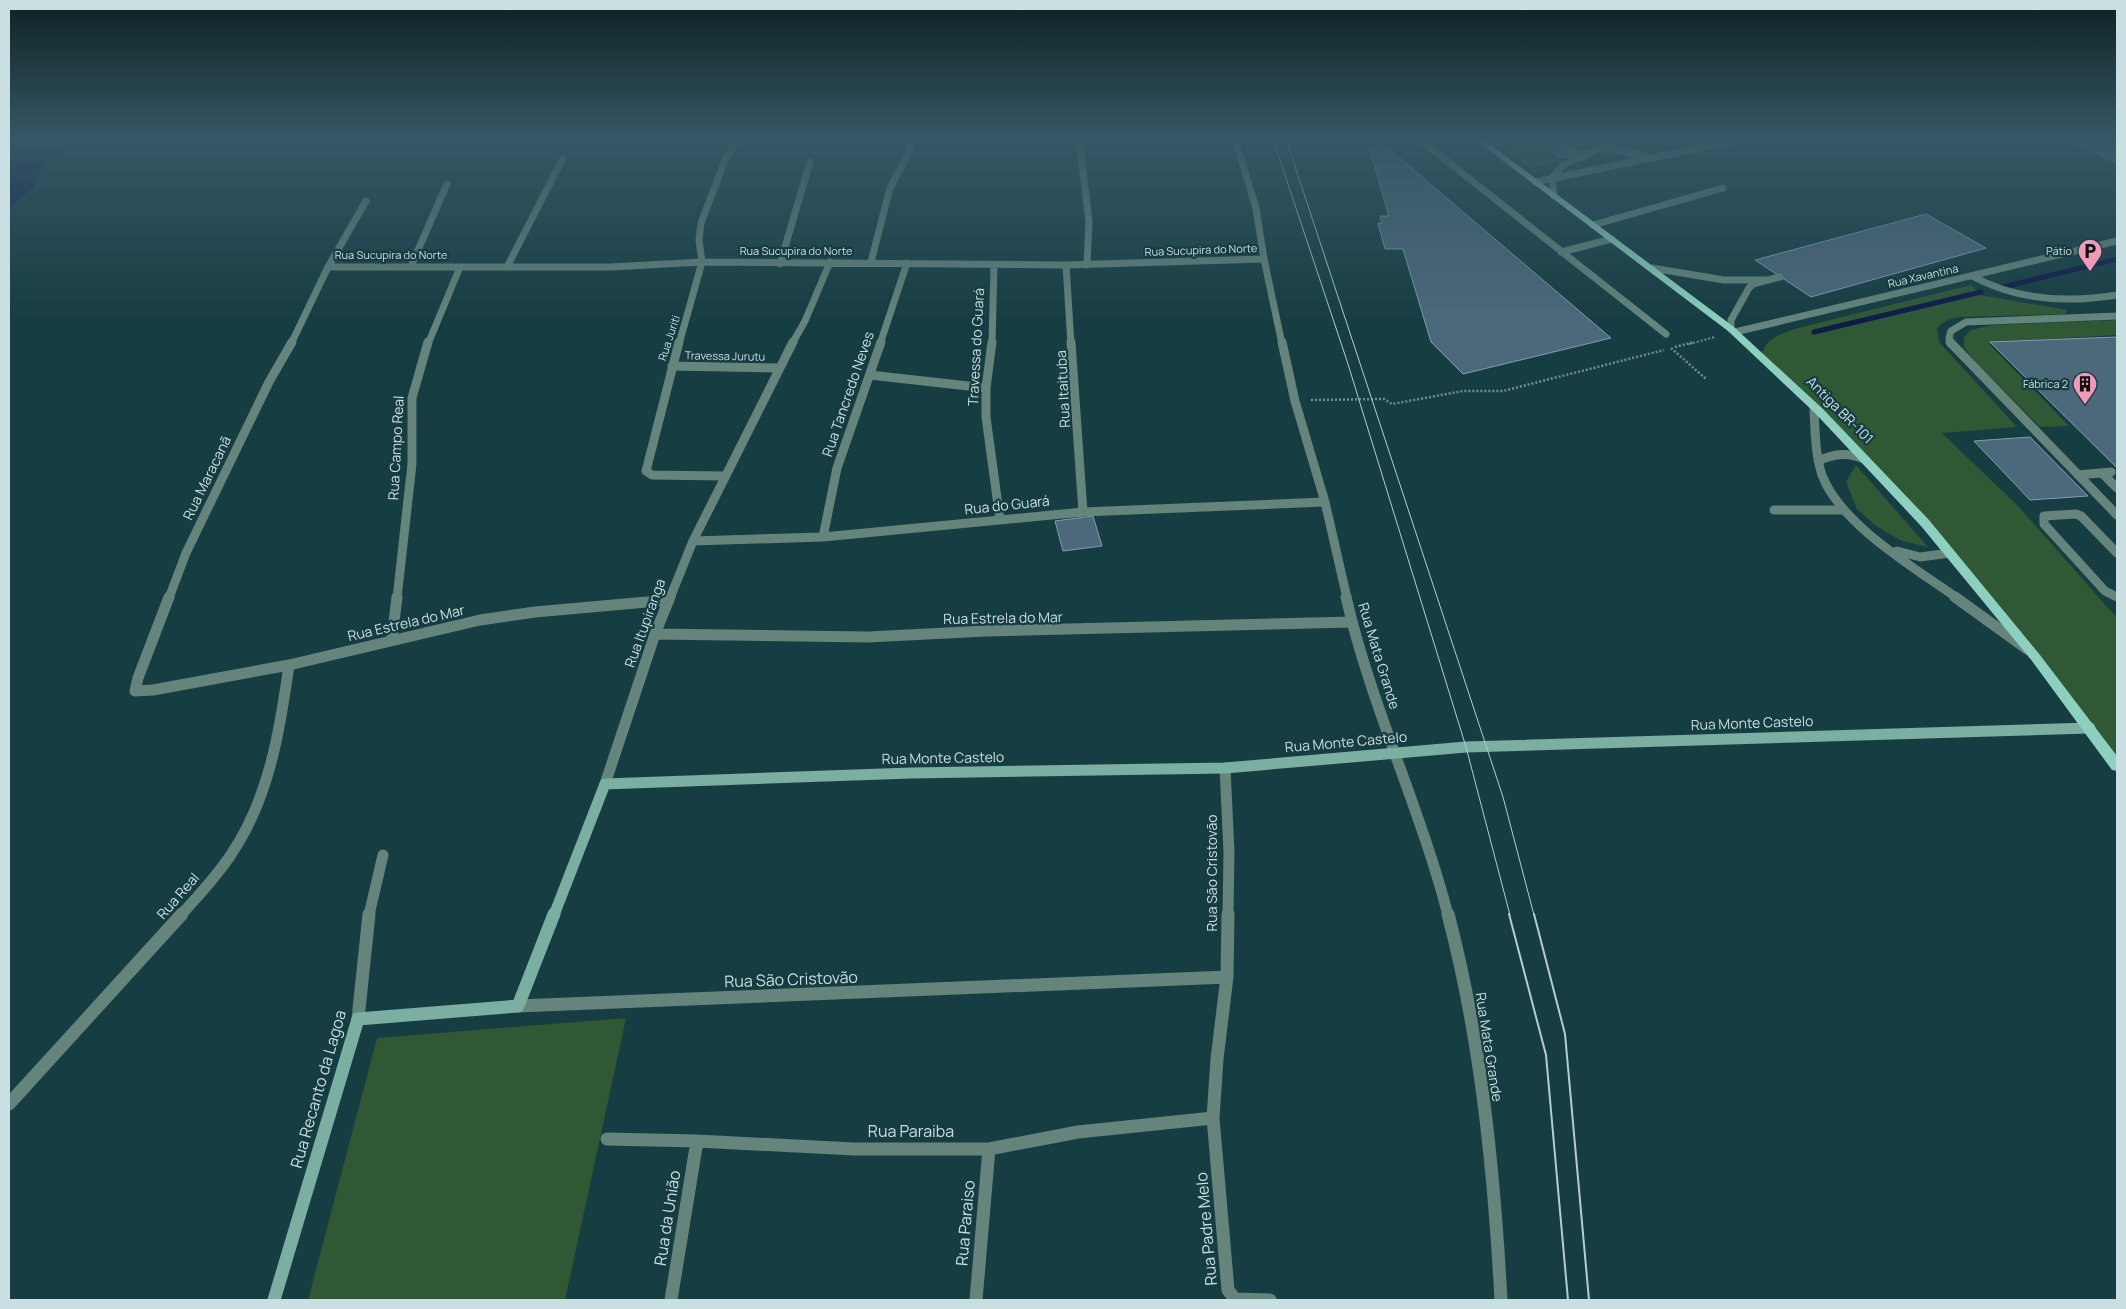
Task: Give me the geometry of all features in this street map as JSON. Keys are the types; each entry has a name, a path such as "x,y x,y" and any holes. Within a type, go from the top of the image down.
{"main road":[{"name":"Antiga BR-101","path":"1559,200 1652,268 1733,331 1867,460 1903,497 2032,653 2117,766"}],"street":[{"path":"411,266 440,200"},
{"path":"506,267 542,200"},
{"name":"Rua Juriti","path":"708,200 704,210 699,240 702,262 672,366 647,460 646,472 652,475 724,476"},
{"path":"780,264 799,200"},
{"path":"871,262 887,200"},
{"path":"1087,200 1089,221 1087,265"},
{"name":"Rua Mata Grande","path":"1254,200 1264,259 1295,401 1325,502 1352,622 1393,753 1416,811 1441,888 1455,941 1481,1078 1499,1261 1501,1300"},
{"path":"1496,200 1666,334"},
{"path":"1593,225 1681,200"},
{"path":"328,267 366,201"},
{"path":"1561,252 1612,239"},
{"name":"Rua Xavantina","path":"1733,331 2117,241"},
{"name":"Rua Sucupira do Norte","path":"328,267 611,267 702,262 1087,265 1264,259"},
{"name":"Rua Itupiranga","path":"518,1006 605,784 655,634 693,541 778,368 805,321 830,262"},
{"name":"Rua Tancredo Neves","path":"823,537 837,468 907,263"},
{"name":"Travessa do Guará","path":"994,265 992,343 986,388 986,417 1000,520"},
{"name":"Rua Itaituba","path":"1066,265 1083,512"},
{"name":"Rua Maracanã","path":"153,690 137,692 134,689 186,553 269,382 294,338 328,267"},
{"name":"Rua Campo Real","path":"392,640 412,464 412,398 428,343 460,267"},
{"path":"1652,268 1687,276 1721,280 1767,280"},
{"path":"1972,276 1982,283 2001,291 2030,296 2093,299 2117,295"},
{"path":"1733,331 1731,320 1749,288 1753,284 1780,277"},
{"path":"2117,316 1966,322 1955,326 1949,334 1952,347 2117,515"},
{"name":"Travessa Jurutu","path":"672,366 778,368"},
{"path":"870,375 986,388"},
{"path":"1814,407 1818,461 1824,483 1842,510 1862,530 2032,653"},
{"path":"1818,461 1840,452 1857,455 1867,460"},
{"path":"2078,475 2112,472"},
{"path":"2102,473 2117,488"},
{"name":"Rua do Guará","path":"693,541 823,537 1083,512 1325,502"},
{"path":"1774,510 1842,510"},
{"path":"2117,553 2081,516 2076,514 2044,516 2044,524 2105,591 2117,597"},
{"path":"1888,549 1920,557 1950,553"},
{"name":"Rua Estrela do Mar","path":"153,690 289,665 454,625 535,612 669,600"},
{"name":"Rua Estrela do Mar","path":"655,634 868,637 986,631 1352,622"},
{"name":"Rua Real","path":"9,1104 166,932 232,854 246,830 267,781 283,710 289,665"},
{"name":"Rua Monte Castelo","path":"605,784 911,773 1225,768 1466,746 2090,728"},
{"name":"Rua São Cristovão","path":"1213,1118 1217,1060 1227,977 1229,852 1225,768"},
{"name":"Rua Recanto da Lagoa","path":"274,1300 358,1019 369,915 383,855"},
{"name":"Rua São Cristovão","path":"358,1019 518,1006 1227,977"},
{"name":"Rua Paraiba","path":"607,1140 697,1141 854,1149 989,1149 1078,1132 1213,1118"},
{"name":"Rua Padre Melo","path":"1213,1118 1228,1290 1235,1299 1270,1300"},
{"name":"Rua da União","path":"671,1300 697,1141"},
{"name":"Rua Paraiso","path":"976,1300 989,1149"}],"path":[{"path":"1295,401 1384,399 1392,404 1449,394 1495,389 1503,391 1733,331"},
{"path":"1671,348 1706,379"}],"green space":[{"path":"1971,285 1980,295 2067,310 2065,314 1959,317 1939,326 1937,329 1939,342 2017,427 1942,433 2019,507 2117,618 2117,767 1982,585 1761,356 1771,340 1791,330"},
{"path":"2117,320 2117,335 1995,342 1990,344 2069,426 2040,427 1975,361 1964,347 1964,337 1971,330 1992,325"},
{"path":"1856,465 1928,547 1902,541 1876,526 1857,509 1846,482"},
{"path":"626,1018 565,1300 308,1300 377,1038"}],"water":[{"path":"9,200 18,200 9,208"}],"building":[{"path":"1384,200 1449,200 1611,338 1463,374 1431,342 1403,249 1385,249 1378,223 1382,223 1380,216 1389,216"},
{"path":"1926,214 1986,248 1811,297 1755,260"},
{"name":"Fábrica 2","path":"2117,337 2117,468 1990,342"},
{"path":"2030,437 2088,496 2030,500 1974,441"},
{"path":"1093,516 1102,546 1063,551 1055,521"}],"waterway":[{"path":"2003,287 2117,259"},
{"path":"1814,332 1981,292"}],"tram line":[{"path":"1293,200 1347,361 1466,747 1510,915"},
{"path":"1306,200 1503,797 1534,915"},
{"path":"1509,914 1546,1055 1568,1300"},
{"path":"1534,914 1565,1034 1589,1300"}],"place":[{"name":"Pátio","path":"2090,272"},
{"name":"Fábrica 2","path":"2085,405"}]}
